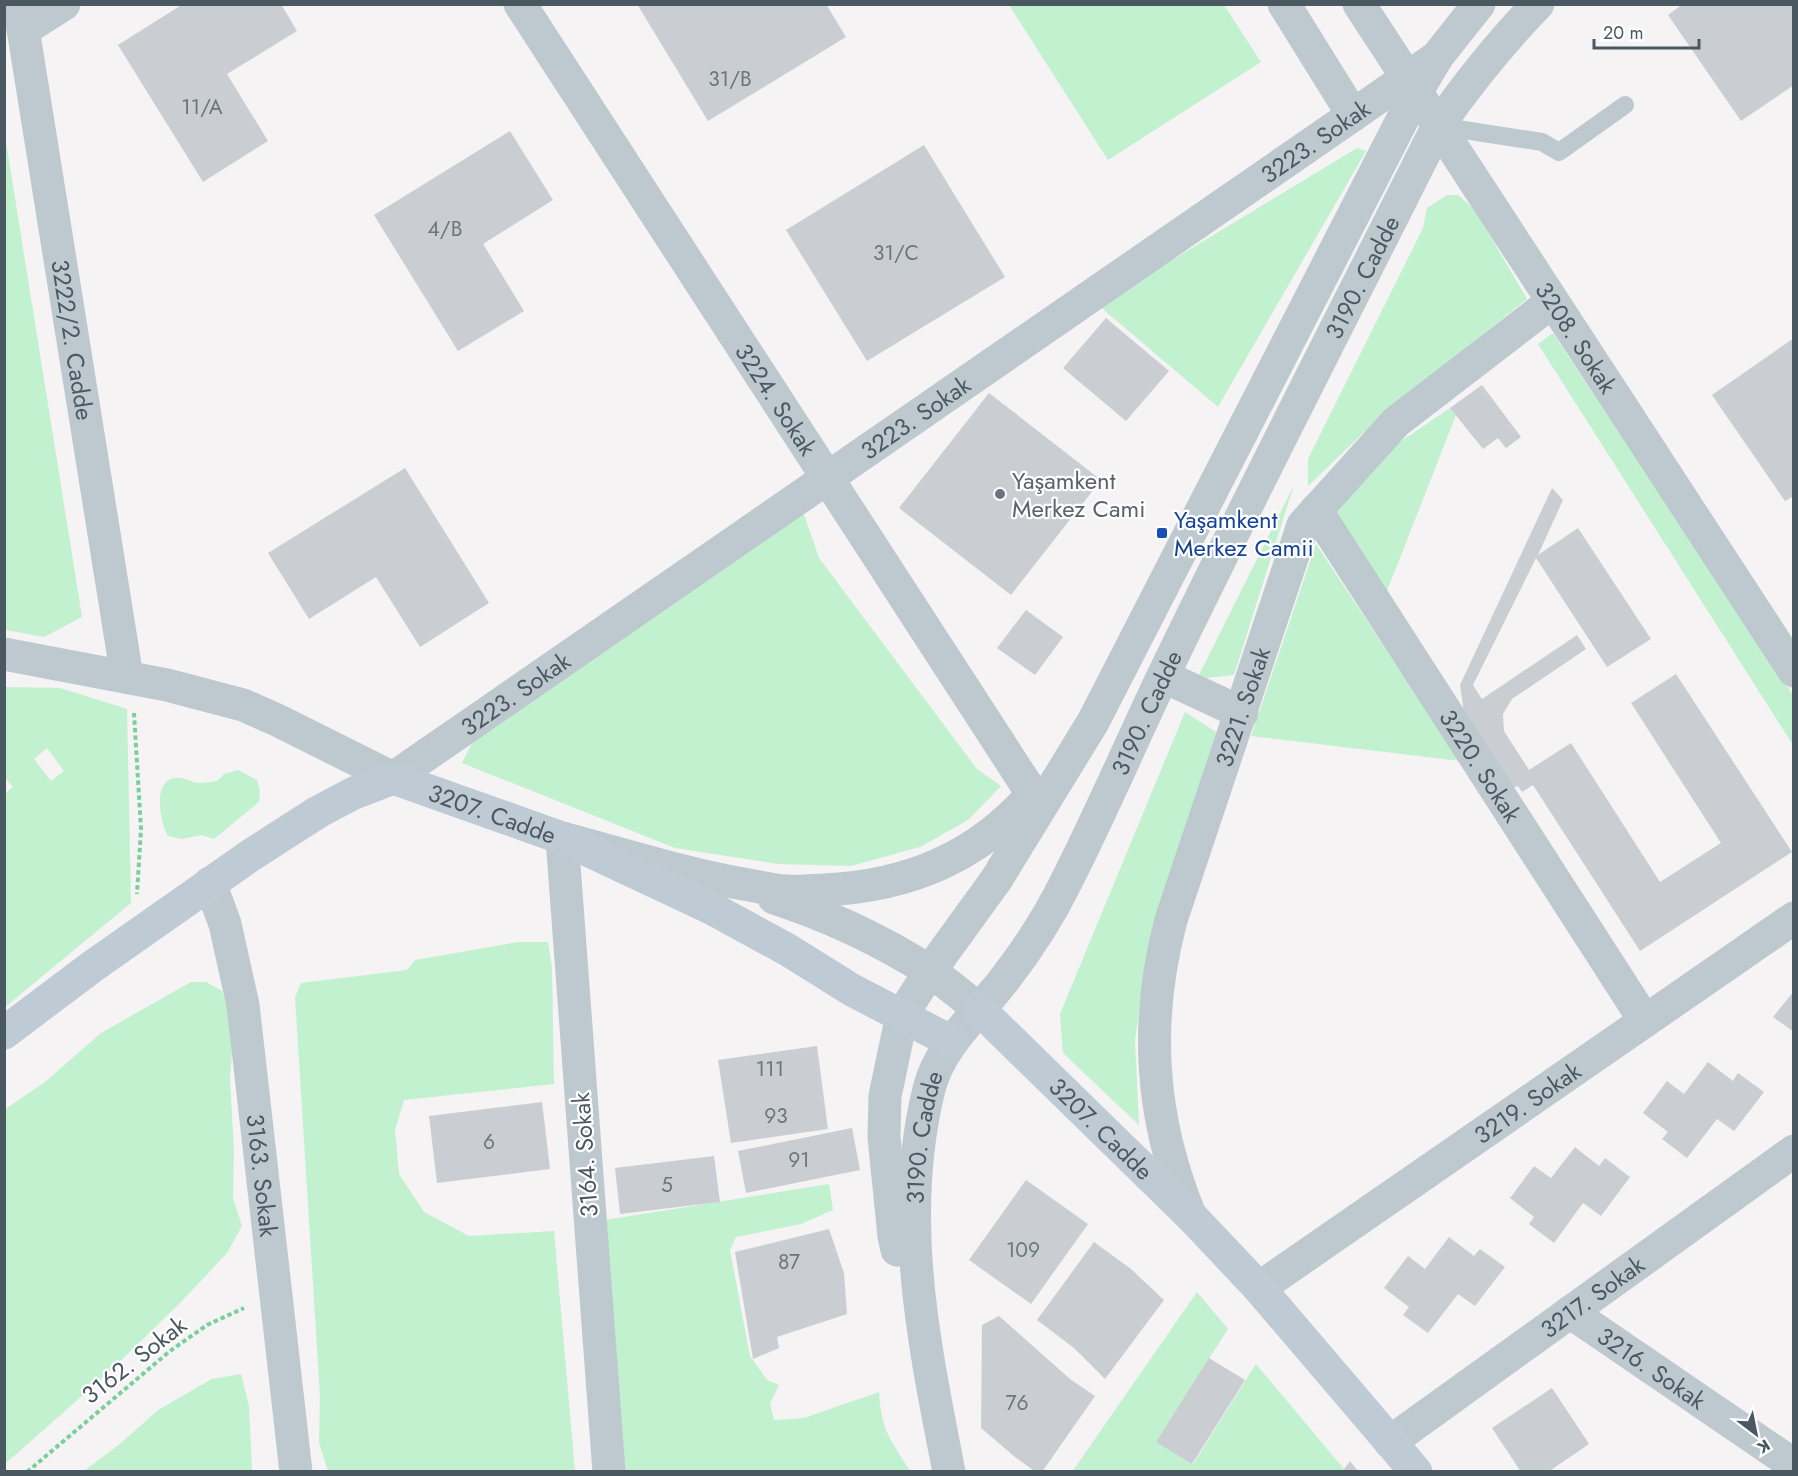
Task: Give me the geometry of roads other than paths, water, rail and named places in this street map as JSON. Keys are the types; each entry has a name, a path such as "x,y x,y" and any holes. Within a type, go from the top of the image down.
{"street":[{"path":"21,17 64,4"},
{"name":"3224. Sokak","path":"520,4 1033,795"},
{"path":"1284,4 1353,115"},
{"name":"3208. Sokak","path":"1359,4 1794,671"},
{"name":"3223. Sokak","path":"393,778 1353,115 1411,85 1437,57 1479,4"},
{"name":"3190. Cadde","path":"953,1468 921,1314 913,1229 919,1140 930,1087 940,1060 952,1042 1004,981 1030,943 1066,882 1163,676 1438,126 1473,77 1506,37 1538,4"},
{"name":"3222/2. Cadde","path":"21,17 127,677"},
{"name":"3190. Cadde","path":"953,1468 894,1236 884,1137 885,1096 902,1016 930,971 996,880 1093,722 1411,85"},
{"name":"3221. Sokak","path":"1190,1215 1179,1188 1162,1123 1155,1062 1157,986 1171,920 1303,525 1396,422 1552,302"},
{"name":"3220. Sokak","path":"1316,510 1645,1021"},
{"name":"3207. Cadde","path":"4,654 207,694 243,705 278,720 393,778 562,838 711,908 788,950 852,990 952,1042"},
{"path":"1163,676 1242,713"},
{"path":"562,838 716,879 787,891 849,889 884,884 922,872 967,852 1033,795 1093,722"},
{"path":"4,1033 210,883 318,812 354,793 393,778"},
{"name":"3164. Sokak","path":"562,838 609,1472"},
{"name":"3207. Cadde","path":"716,879 797,905 887,946 930,971 979,1009 1190,1215 1259,1288 1416,1472"},
{"name":"3163. Sokak","path":"210,883 225,924 243,1005 296,1472"},
{"name":"3219. Sokak","path":"1259,1288 1794,918"},
{"name":"3217. Sokak","path":"1390,1442 1794,1151"},
{"name":"3216. Sokak","path":"1569,1312 1794,1466"}],"lane":[{"path":"1438,126 1542,142 1560,152 1625,105"}],"place":[{"name":"Yaşamkent Merkez Cami","path":"1000,494"},
{"name":"Yaşamkent Merkez Camii","path":"1162,533"}]}
